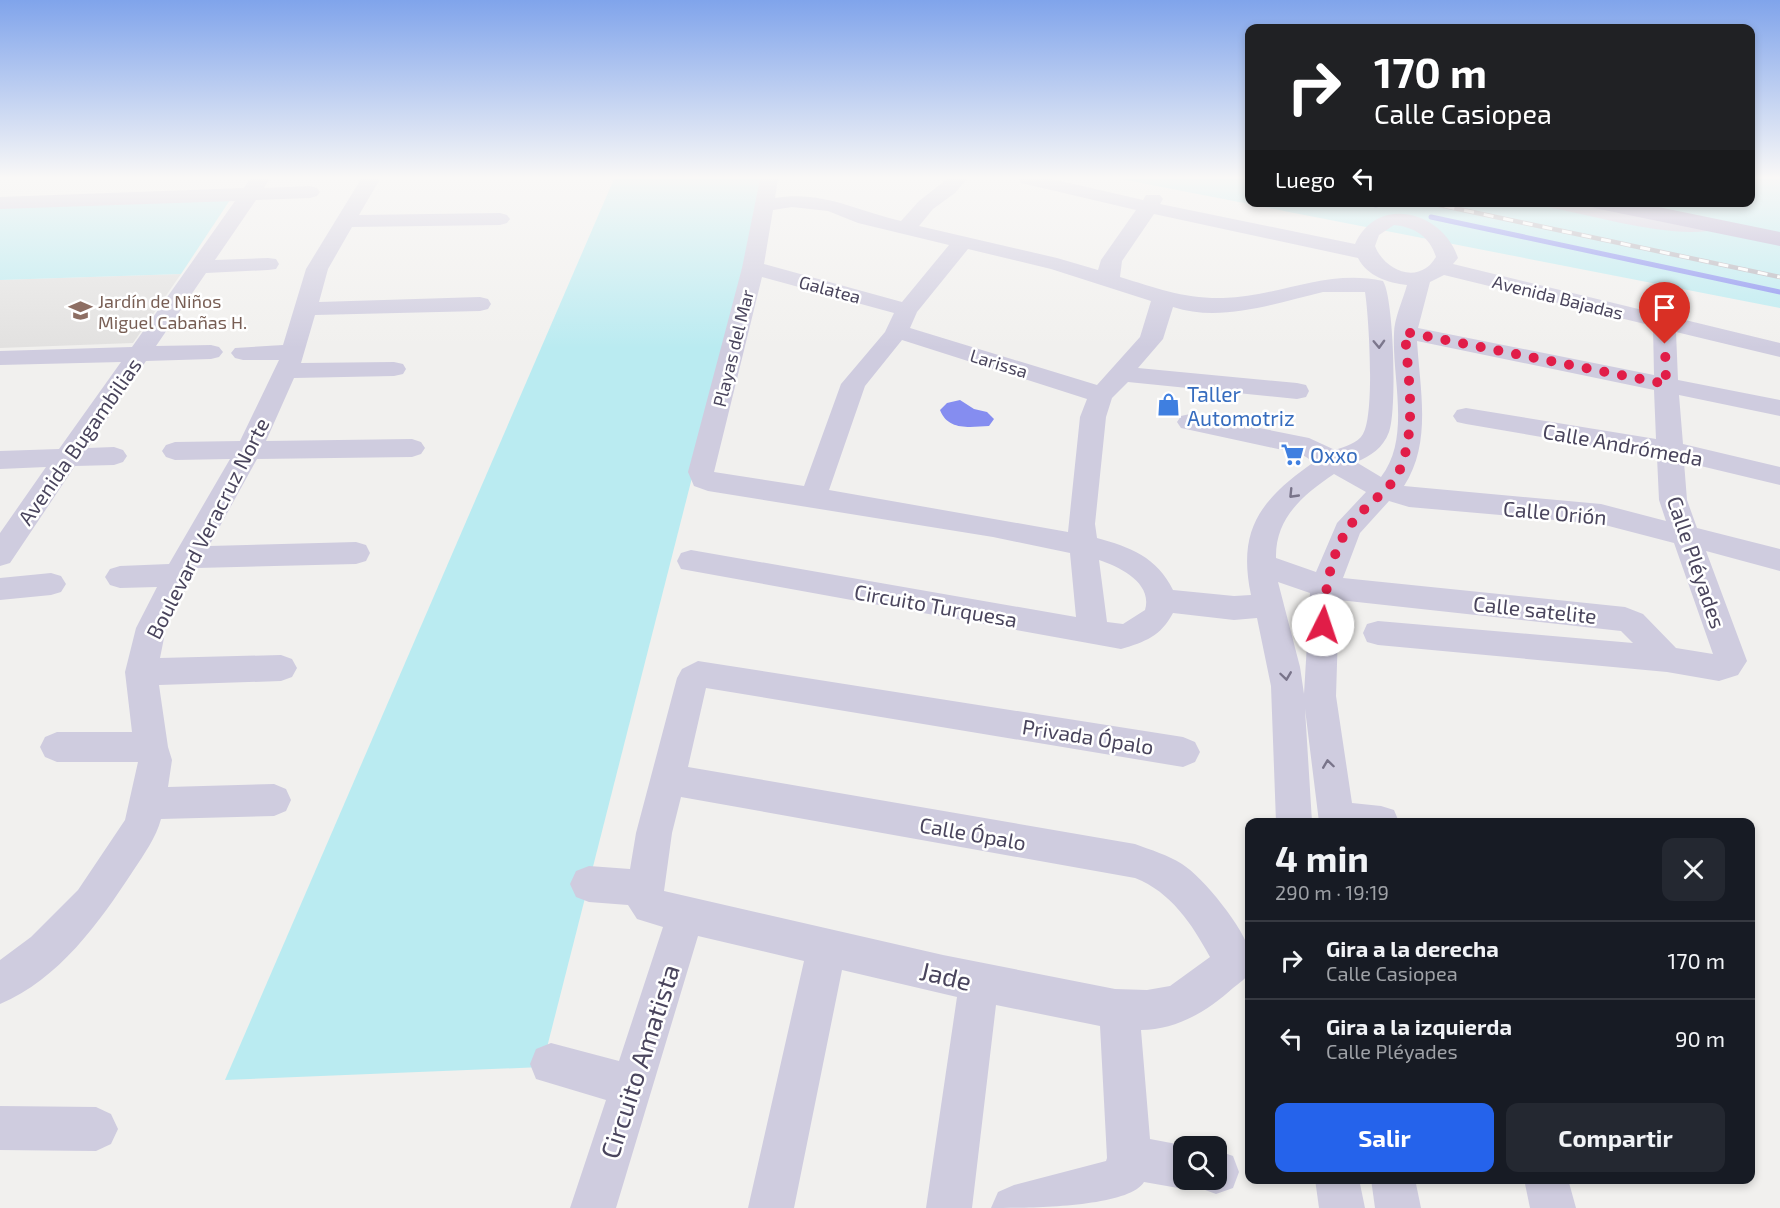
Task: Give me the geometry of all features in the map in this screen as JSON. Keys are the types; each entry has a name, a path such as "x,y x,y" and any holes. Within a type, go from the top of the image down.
{"main road":[{"path":"1762,235 1780,239"}],"street":[{"name":"Avenida Bugambilias","path":"0,555 221,235"},
{"name":"Boulevard Veracruz Norte","path":"0,984 45,951 91,903 141,827 155,768 141,672 151,628 248,451 289,361 317,269 337,235"},
{"name":"Playas del Mar","path":"759,235 753,268 701,472 705,481 813,498"},
{"path":"936,235 1057,264 1185,304 1224,305 1272,298 1323,285 1380,279 1405,279 1436,268"},
{"path":"1109,280 1108,268 1130,235"},
{"path":"1305,235 1365,248"},
{"path":"1294,818 1288,687 1280,642 1268,606 1261,564 1262,543 1270,519 1306,480 1333,462 1365,447 1376,433 1381,402 1377,298 1380,279 1365,248 1369,235"},
{"path":"1336,818 1320,696 1325,587 1347,530 1395,479 1407,448 1410,425 1405,332 1436,268 1443,246 1435,235"},
{"path":"963,242 860,375 849,393 813,498 981,525 1117,555 1138,565 1157,586 1162,600 1234,608 1268,606"},
{"path":"200,267 268,264"},
{"name":"Galatea","path":"753,268 902,320"},
{"name":"Avenida Bajadas","path":"1436,268 1665,318 1780,337"},
{"path":"1093,633 1081,524 1093,417 1101,395 1151,339 1164,299"},
{"path":"304,309 480,304"},
{"name":"Avenida Bajadas","path":"1665,318 1780,350"},
{"name":"Calle Pléyades","path":"1665,318 1666,384 1673,500 1731,661 1727,666 1719,668 1667,659"},
{"name":"Larissa","path":"902,320 1101,395"},
{"path":"1405,332 1780,408"},
{"path":"0,358 141,352 211,352"},
{"path":"243,353 289,361 394,369"},
{"path":"1122,374 1297,392"},
{"name":"Calle Andrómeda","path":"1466,416 1669,450 1780,476"},
{"name":"Calle Orión","path":"1190,422 1300,444 1317,451 1383,490 1409,497 1601,514 1780,560"},
{"path":"175,451 412,448"},
{"path":"0,460 114,456"},
{"path":"120,577 183,566 356,553"},
{"name":"Circuito Turquesa","path":"691,561 1121,637 1139,632 1152,622 1160,611 1162,600"},
{"name":"Calle satelite","path":"1261,564 1325,587 1625,619 1632,622 1667,659"},
{"path":"0,589 51,584"},
{"path":"1378,633 1667,659"},
{"path":"141,672 281,668"},
{"name":"Privada Ópalo","path":"667,779 693,678 701,674 1183,752"},
{"path":"57,747 151,747"},
{"path":"646,896 667,779"},
{"name":"Calle Ópalo","path":"667,779 1123,859 1153,867 1178,882 1194,896 1242,963"},
{"path":"148,803 274,800"},
{"name":"Jade","path":"589,884 646,896 686,914 979,983 1136,1010 1163,1008 1186,999 1242,963"},
{"name":"Circuito Amatista","path":"593,1208 686,914"},
{"path":"771,1208 827,947"},
{"path":"949,1208 979,983"},
{"path":"1014,1208 1116,1181 1125,1176 1129,1158 1119,1007"},
{"path":"551,1064 632,1086"},
{"path":"0,1128 96,1129"},
{"path":"1129,1158 1173,1165"},
{"path":"1338,1184 1342,1208"},
{"path":"1394,1184 1398,1208"},
{"path":"1547,1184 1553,1208"}],"shaded area":[{"path":"0,235 207,235 181,274 0,280"},
{"path":"590,235 754,235 542,1067 225,1080"},
{"path":"1409,235 1780,235 1780,308"},
{"name":"Jardín de Niños Miguel Cabañas H.","path":"181,274 133,343 0,348 0,280"}],"water":[{"path":"960,400 974,409 987,412 994,419 989,426 960,426 948,422 940,410 947,403"}],"waterway":[{"path":"1516,235 1780,292"}],"railway":[{"path":"1583,235 1780,277"}],"place":[{"name":"Jardín de Niños Miguel Cabañas H.","path":"80,311"},
{"name":"Taller Automotriz","path":"1169,405"},
{"name":"Oxxo","path":"1292,454"}],"route":[{"path":"1323,625 1325,587 1347,530 1395,479 1407,448 1410,425 1405,332 1666,384 1665,344"}]}
